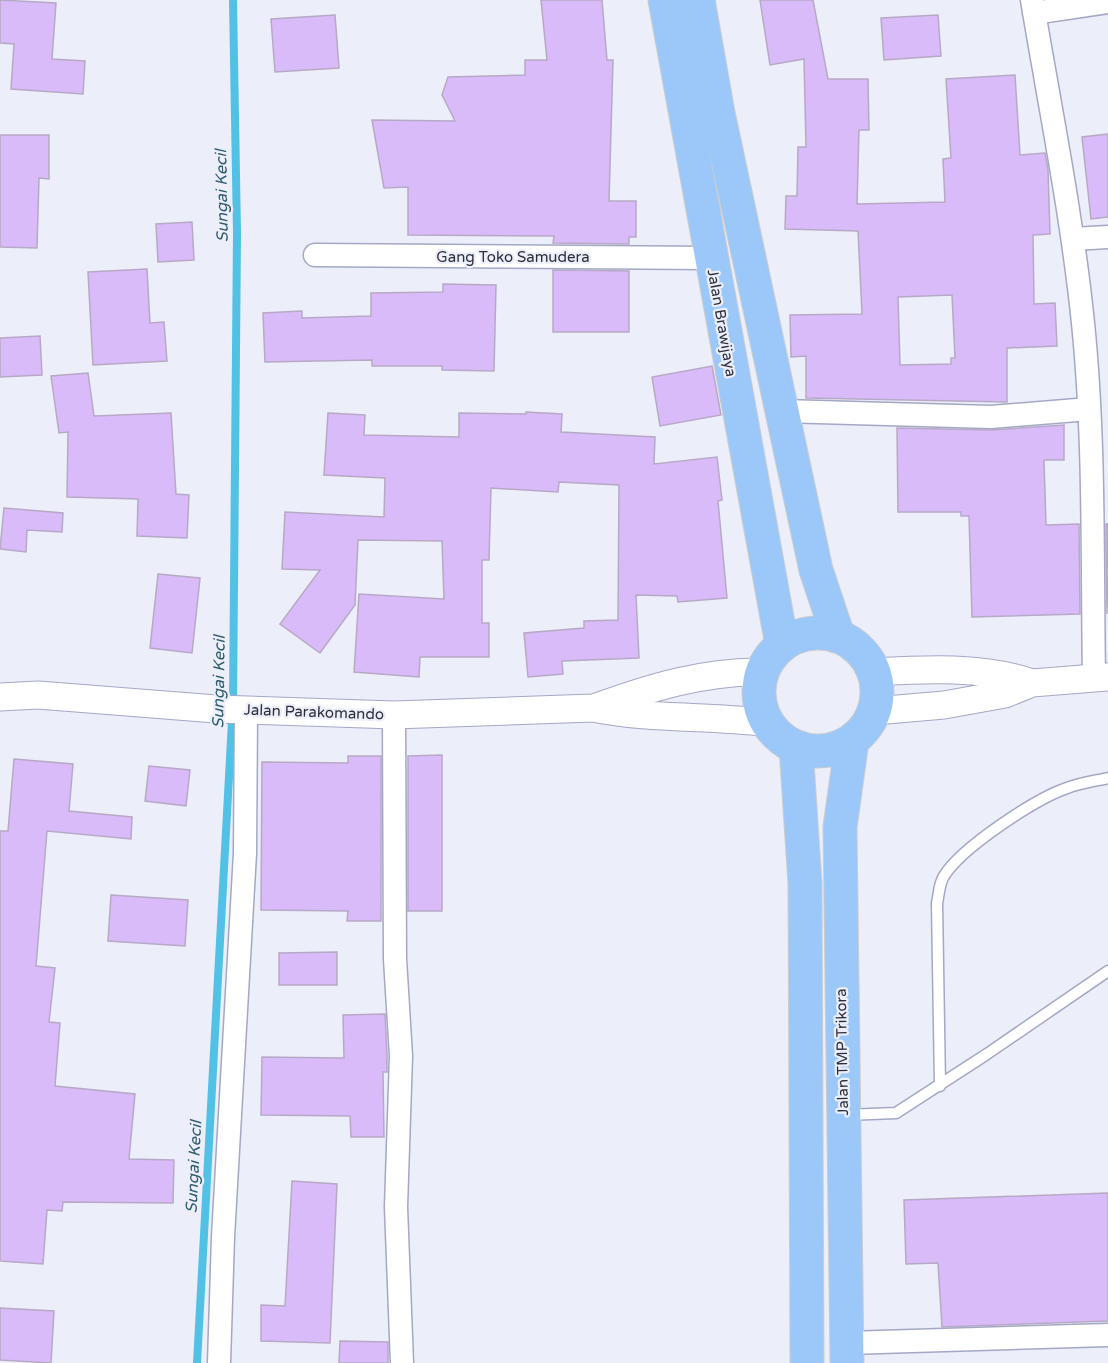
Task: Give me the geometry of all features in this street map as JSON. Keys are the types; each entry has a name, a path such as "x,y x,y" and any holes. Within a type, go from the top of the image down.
{"highway":[{"name":"Jalan Brawijaya","path":"665,0 782,645"},
{"path":"698,0 718,113 816,570 838,636"},
{"path":"819,633 838,636 854,645 866,657 874,672 878,692 875,711 866,728 852,741 834,749 815,751 796,747 780,737 768,723 761,707 759,689 762,672 770,657 782,645 799,636 819,633"},
{"name":"Jalan TMP Trikora","path":"847,1353 840,827 852,741"},
{"path":"796,747 805,884 807,1363"}],"street":[{"path":"875,711 944,705 1005,694 1032,683 1101,677 1089,410 1073,239 1033,6 1108,2"},
{"path":"1073,239 1108,237"},
{"name":"Gang Toko Samudera","path":"315,255 710,258"},
{"path":"783,411 991,417 1089,410"},
{"path":"874,672 921,670 1002,674 1032,683"},
{"name":"Jalan Parakomando","path":"593,708 640,691 694,678 740,672 762,672"},
{"name":"Jalan Parakomando","path":"0,697 38,695 233,710 394,715 593,708 619,713 728,718 768,723"},
{"path":"219,1363 223,1236 245,853 233,710"},
{"path":"394,715 395,959 401,1056 396,1207 402,1363"},
{"path":"847,1353 1108,1335"}],"lane":[{"path":"940,1086 937,903 942,878 955,861 985,837 1047,797 1068,787 1108,778"},
{"path":"843,1115 896,1113 940,1086 1108,971"}],"building":[{"path":"0,0 56,3 52,59 85,61 83,94 11,89 14,44 0,43"},
{"path":"541,0 602,0 607,60 613,60 609,201 636,201 636,237 629,237 629,244 553,243 554,236 408,235 408,187 384,188 372,120 455,121 442,95 448,77 525,75 525,60 547,60"},
{"path":"760,0 813,0 828,79 868,79 869,130 859,130 857,204 945,202 943,159 951,158 946,79 1015,75 1020,155 1045,153 1048,169 1050,234 1033,235 1034,304 1055,303 1057,346 1007,348 1007,402 806,398 806,356 791,357 790,315 862,314 858,231 785,229 786,196 797,196 798,147 806,147 804,59 770,65","holes":["952,295 955,358 951,358 951,364 900,365 898,297"]},
{"path":"335,15 339,68 275,72 271,19"},
{"path":"938,15 941,56 884,60 881,18"},
{"path":"1108,134 1108,217 1091,219 1082,137"},
{"path":"0,135 49,135 49,179 39,178 37,248 0,247"},
{"path":"192,222 194,260 158,262 156,224"},
{"path":"147,269 150,323 164,322 167,361 93,365 88,272"},
{"path":"553,270 629,271 629,332 553,332"},
{"path":"443,284 496,285 494,371 442,370 442,366 372,366 372,360 265,362 263,313 302,311 302,318 371,316 371,293 443,292"},
{"path":"40,336 42,375 0,377 0,338"},
{"path":"712,366 721,415 660,426 652,377"},
{"path":"88,373 94,416 171,413 176,494 189,495 187,538 137,536 138,499 67,497 68,432 59,433 51,376"},
{"path":"526,412 562,414 561,432 655,437 654,464 717,457 722,500 718,501 727,598 678,602 677,596 636,595 639,658 562,661 563,674 528,677 524,633 584,628 584,621 618,620 619,485 559,482 558,492 491,488 489,560 482,560 482,623 489,623 489,657 420,657 419,677 354,672 359,594 444,599 442,541 358,540 355,605 320,653 280,624 320,570 282,569 285,512 384,517 385,478 324,475 328,413 365,415 364,435 459,437 459,413 526,414"},
{"path":"1064,425 1064,460 1044,460 1046,525 1079,524 1080,614 972,617 969,516 961,516 961,512 898,512 897,428 991,430"},
{"path":"4,508 63,513 62,532 27,530 26,552 0,549"},
{"path":"1106,524 1108,524 1107,614 1106,545"},
{"path":"158,574 200,578 192,653 150,648"},
{"path":"442,755 442,911 408,911 408,756"},
{"path":"348,756 381,756 381,921 347,921 348,911 261,910 262,762 348,763"},
{"path":"14,759 73,764 69,811 132,817 131,839 47,831 36,966 55,968 49,1022 60,1023 55,1086 135,1094 129,1159 174,1160 173,1203 63,1202 62,1211 47,1210 43,1264 0,1261 0,831 8,831"},
{"path":"149,766 190,770 186,806 145,801"},
{"path":"111,895 188,900 185,946 108,941"},
{"path":"337,952 337,985 279,985 279,953"},
{"path":"385,1014 387,1072 383,1072 384,1137 351,1137 350,1116 261,1115 262,1057 344,1058 343,1015"},
{"path":"292,1181 337,1184 330,1343 261,1341 261,1305 285,1306"},
{"path":"1108,1193 1108,1321 942,1327 938,1263 906,1264 904,1200"},
{"path":"0,1308 54,1311 51,1363 0,1360"},
{"path":"340,1341 388,1342 388,1363 339,1363"}],"waterway":[{"name":"Sungai Kecil","path":"197,1363 233,703 237,233 233,0"}]}
